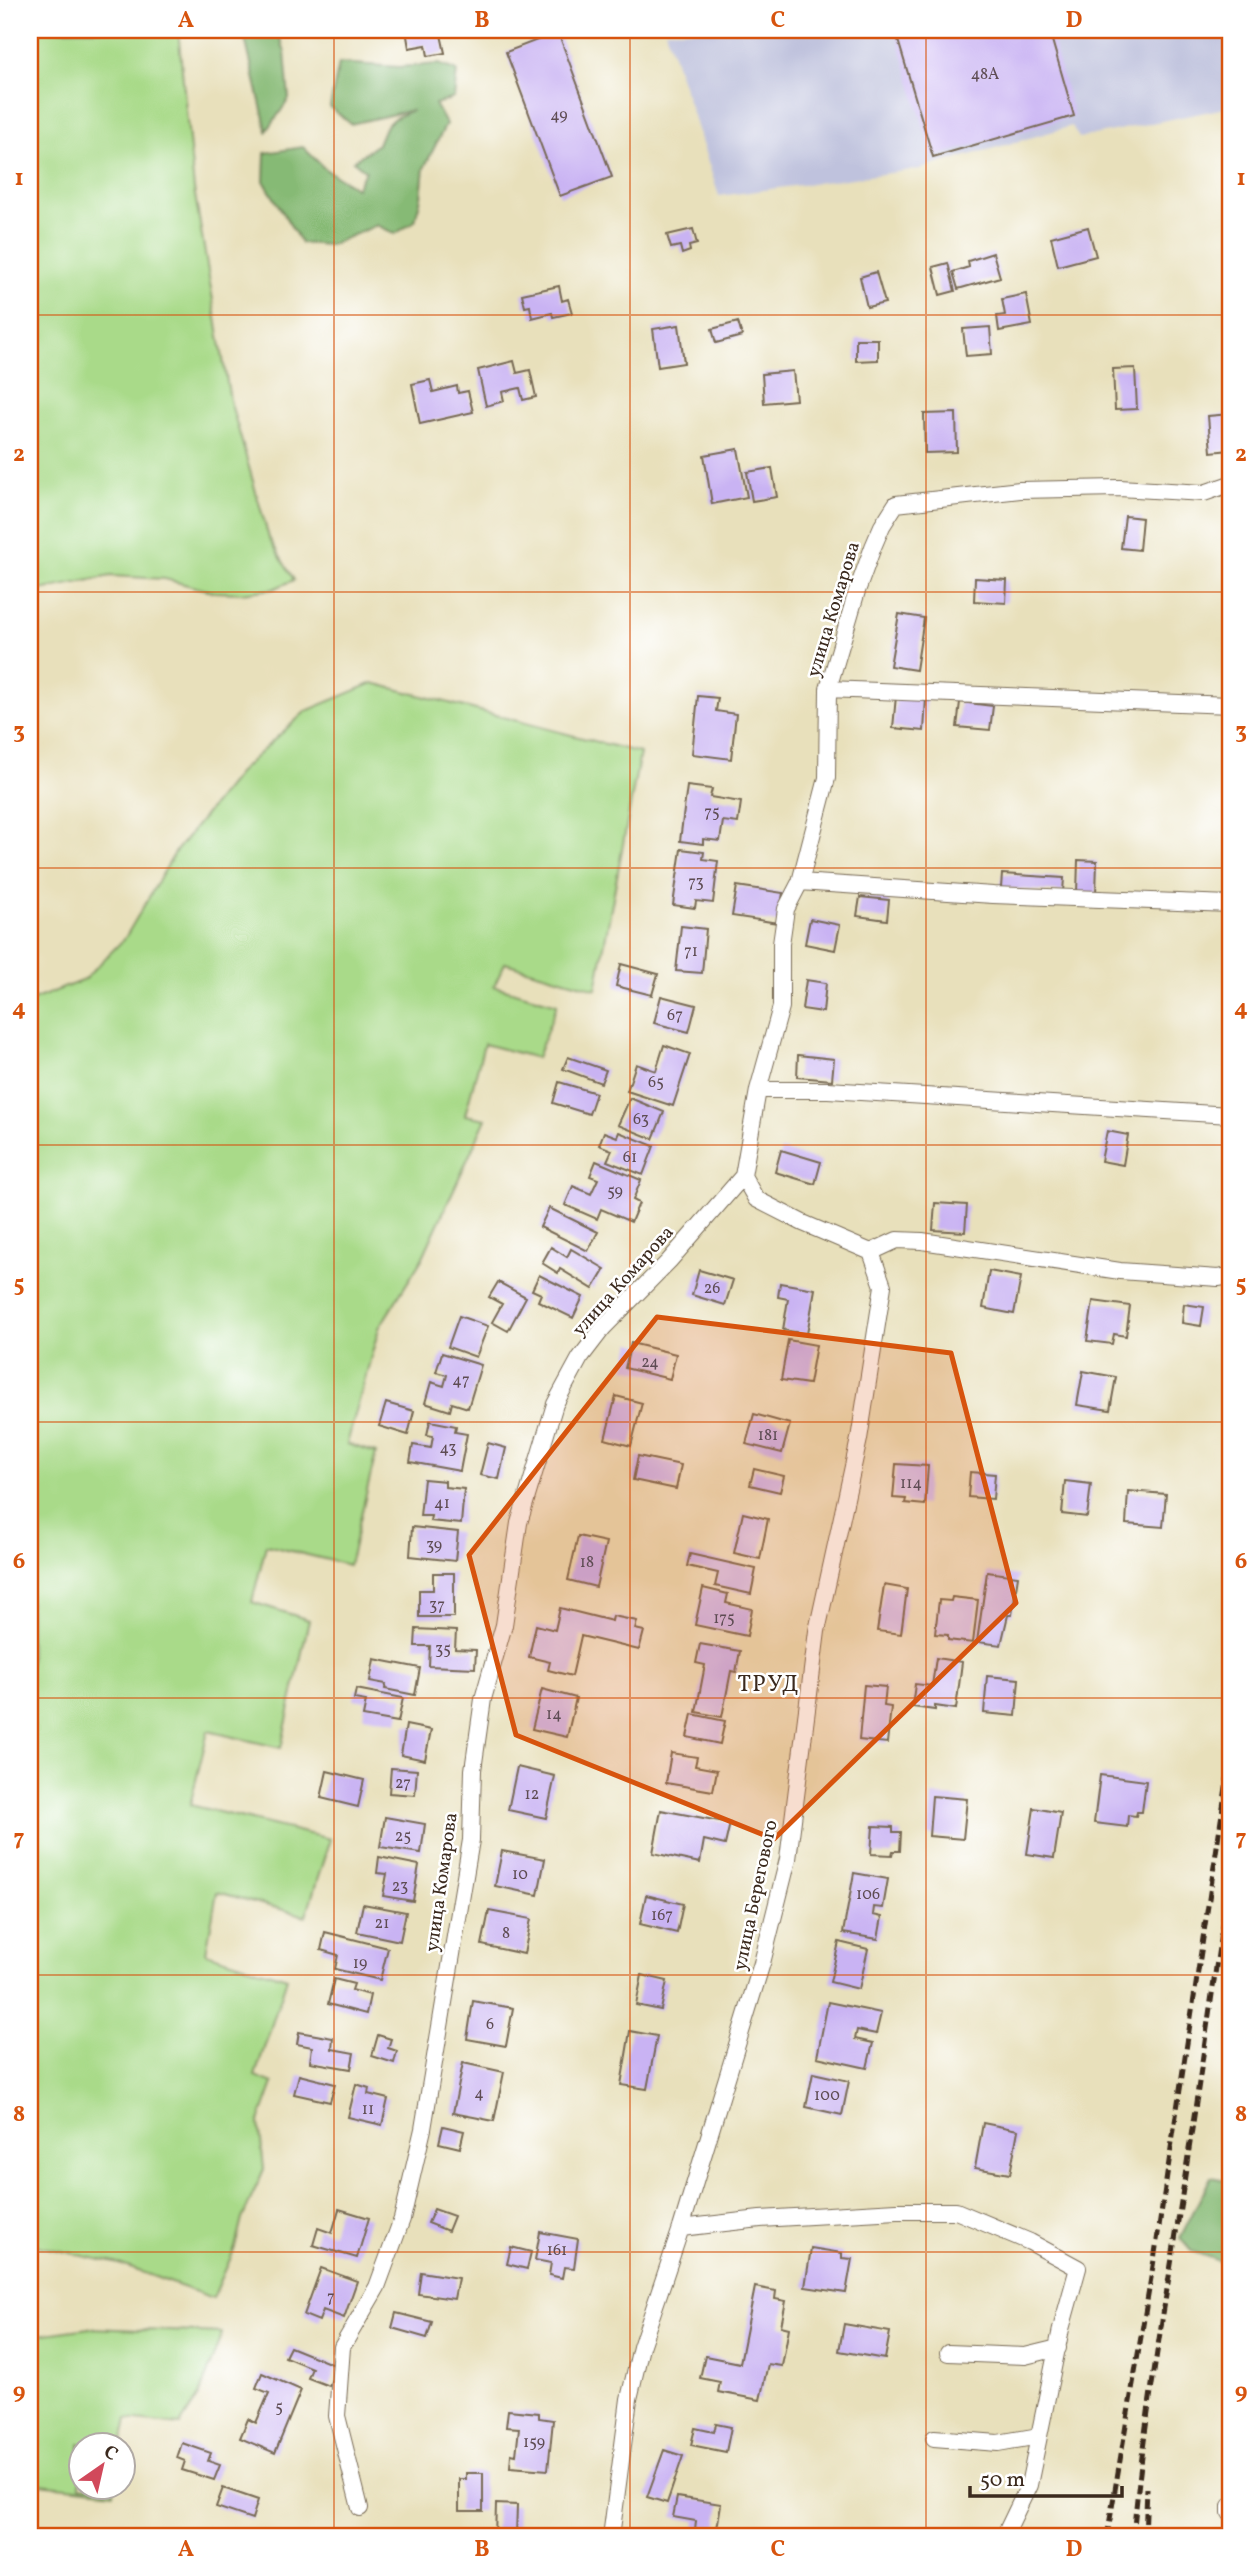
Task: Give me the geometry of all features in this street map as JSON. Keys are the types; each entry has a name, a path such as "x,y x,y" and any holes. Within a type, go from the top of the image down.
{"street":[{"name":"улица Комарова","path":"360,2508 337,2416 342,2347 377,2287 402,2219 423,2129 471,1840 473,1770 483,1699 504,1625 519,1523 555,1404 580,1359 603,1328 669,1261 743,1176 758,1090 781,1007 781,944 786,909 800,882 827,778 828,689 857,590 882,526 897,504 1020,490 1119,488 1204,493 1230,484"},
{"path":"828,689 1230,705"},
{"path":"800,882 993,895 1230,904"},
{"path":"758,1090 842,1091 1230,1115"},
{"path":"743,1176 756,1199 803,1223 871,1252 897,1240 922,1241 1120,1270 1218,1278 1230,1276"},
{"name":"улица Берегового","path":"611,2537 629,2399 640,2347 681,2228 762,1963 788,1858 817,1632 859,1439 883,1286 871,1252"},
{"path":"681,2228 760,2218 897,2211 956,2211 1030,2242 1078,2268 1029,2485 1004,2537"},
{"path":"948,2353 1025,2356 1058,2348"},
{"path":"934,2438 998,2443 1039,2436"},
{"path":"1230,2506 1230,2513"}],"highlighted area":[{"path":"657,1317 951,1353 1016,1603 774,1839 516,1735 469,1555"}],"shaded area":[{"path":"665,30 1230,30 1230,107 1079,138 1072,126 920,169 719,196"}],"green space":[{"path":"30,30 178,30 194,189 230,400 269,538 294,580 273,589 241,593 214,592 165,579 111,576 30,592"},
{"path":"243,30 277,30 285,52 289,99 267,131"},
{"path":"339,63 399,67 439,64 457,71 454,98 435,104 446,124 424,168 415,221 395,234 377,225 330,245 301,243 264,181 265,153 303,147 325,169 356,188 366,171 353,161 378,144 385,127 393,119 412,110 351,124 330,107"},
{"path":"373,683 640,753 596,989 505,963 494,986 557,1004 537,1058 484,1044 465,1115 486,1119 422,1259 379,1328 347,1444 376,1453 349,1565 266,1545 252,1602 309,1620 281,1748 208,1731 190,1805 330,1839 306,1916 217,1892 206,1953 287,1978 255,2076 273,2083 259,2122 264,2169 213,2298 119,2264 30,2244 30,1001 84,980 125,938 176,851 242,769 306,711"},
{"path":"1211,2177 1230,2181 1230,2262 1227,2264 1191,2251 1180,2238"},
{"path":"89,2328 222,2333 200,2394 180,2425 127,2419 125,2430 66,2430 66,2487 30,2483 30,2336"}],"building":[{"path":"406,30 440,30 445,53 428,56 426,45 409,48"},
{"path":"895,30 1049,30 1074,116 933,157"},
{"path":"558,32 612,177 560,196 506,52"},
{"path":"1088,227 1096,256 1058,266 1051,237"},
{"path":"693,229 697,244 689,246 690,251 682,254 680,246 671,248 667,235"},
{"path":"993,253 1000,277 958,289 953,272 969,267 968,261"},
{"path":"948,263 955,291 940,295 933,267"},
{"path":"876,272 885,303 867,307 860,277"},
{"path":"559,286 562,301 568,299 572,313 553,317 552,313 532,318 530,306 525,307 522,294"},
{"path":"1026,294 1032,325 999,331 997,316 1005,315 1002,299"},
{"path":"738,322 742,336 716,343 712,329"},
{"path":"679,325 684,363 658,367 653,329"},
{"path":"990,327 992,354 966,356 963,329"},
{"path":"856,339 878,339 878,360 856,361"},
{"path":"514,361 517,373 530,370 536,397 523,400 520,388 502,392 504,401 486,406 478,370"},
{"path":"1135,368 1137,409 1115,410 1113,369"},
{"path":"793,371 796,400 764,403 762,374"},
{"path":"430,380 433,392 457,386 458,393 468,391 473,412 420,424 412,384"},
{"path":"956,413 957,452 925,453 924,414"},
{"path":"1230,414 1230,450 1211,452 1208,416"},
{"path":"738,449 747,497 712,504 704,455"},
{"path":"772,468 777,497 752,501 747,472"},
{"path":"1125,516 1142,518 1139,550 1121,548"},
{"path":"975,578 1007,580 1006,603 974,601"},
{"path":"899,614 924,618 916,670 890,666"},
{"path":"698,696 718,698 716,711 736,714 731,759 692,754"},
{"path":"896,696 926,698 924,731 893,728"},
{"path":"960,702 993,706 990,730 957,727"},
{"path":"687,786 712,789 710,797 741,802 738,823 723,821 720,841 703,839 703,844 680,841"},
{"path":"681,849 704,852 703,859 718,861 713,903 696,901 695,908 673,905"},
{"path":"1078,860 1097,861 1096,894 1077,893"},
{"path":"1002,874 1064,878 1063,892 1001,888"},
{"path":"737,886 783,893 778,923 732,916"},
{"path":"860,897 889,900 887,920 857,916"},
{"path":"810,919 840,925 835,950 805,944"},
{"path":"681,926 706,929 702,973 676,971"},
{"path":"621,964 658,974 652,995 616,986"},
{"path":"806,980 826,983 823,1012 802,1009"},
{"path":"661,996 696,1005 689,1032 654,1023"},
{"path":"664,1045 690,1054 673,1106 627,1091 636,1064 656,1071"},
{"path":"798,1055 834,1059 832,1080 797,1077"},
{"path":"568,1057 606,1070 601,1083 563,1069"},
{"path":"559,1082 596,1093 589,1114 553,1103"},
{"path":"630,1098 664,1112 653,1139 618,1125"},
{"path":"1107,1131 1128,1135 1123,1165 1101,1161"},
{"path":"604,1132 617,1137 619,1132 654,1146 643,1175 607,1161 612,1150 599,1145"},
{"path":"781,1150 821,1162 815,1184 775,1172"},
{"path":"596,1161 641,1180 633,1200 639,1203 631,1222 601,1209 597,1219 565,1205 573,1186 591,1194 598,1179 590,1176"},
{"path":"935,1203 967,1205 965,1232 933,1230"},
{"path":"549,1208 598,1232 588,1251 540,1227"},
{"path":"551,1247 567,1257 571,1249 605,1269 593,1289 560,1269 558,1273 542,1263"},
{"path":"699,1270 733,1280 725,1305 692,1295"},
{"path":"989,1271 1021,1277 1014,1314 983,1308"},
{"path":"539,1275 583,1297 573,1318 538,1301 541,1294 532,1290"},
{"path":"498,1282 526,1297 508,1331 492,1322 502,1304 489,1297"},
{"path":"780,1283 815,1289 807,1334 783,1330 788,1299 778,1297"},
{"path":"1093,1301 1130,1306 1126,1336 1114,1334 1112,1344 1087,1341"},
{"path":"1184,1304 1204,1307 1201,1326 1182,1323"},
{"path":"459,1316 488,1326 476,1357 448,1347"},
{"path":"788,1340 816,1345 809,1384 781,1380"},
{"path":"631,1343 676,1354 670,1379 625,1368"},
{"path":"442,1353 481,1365 468,1408 452,1403 450,1411 425,1403 431,1382 444,1386 447,1375 436,1372"},
{"path":"1083,1371 1116,1377 1110,1410 1077,1405"},
{"path":"616,1396 642,1403 631,1446 605,1439"},
{"path":"386,1403 414,1411 408,1435 379,1426"},
{"path":"754,1414 790,1424 782,1453 746,1444"},
{"path":"430,1421 456,1426 455,1432 467,1434 460,1471 410,1462 413,1445 431,1448 433,1436 427,1435"},
{"path":"488,1443 506,1448 499,1479 480,1475"},
{"path":"638,1456 681,1465 676,1489 633,1480"},
{"path":"896,1464 928,1466 925,1505 905,1503 906,1499 893,1498"},
{"path":"754,1469 784,1476 780,1492 750,1485"},
{"path":"970,1472 995,1474 993,1499 968,1497"},
{"path":"424,1479 445,1481 445,1487 464,1489 461,1524 430,1521 431,1516 420,1516"},
{"path":"1065,1481 1091,1484 1087,1517 1062,1514"},
{"path":"1128,1491 1166,1494 1163,1527 1126,1524"},
{"path":"743,1513 768,1519 760,1559 734,1553"},
{"path":"412,1527 458,1532 455,1561 410,1556"},
{"path":"578,1536 606,1542 596,1587 568,1580"},
{"path":"690,1554 756,1569 751,1594 715,1586 718,1573 687,1566"},
{"path":"987,1572 1018,1576 1012,1615 1008,1615 1001,1645 977,1642"},
{"path":"433,1573 454,1573 454,1617 419,1617 419,1590 433,1590"},
{"path":"884,1585 907,1589 901,1634 877,1631"},
{"path":"703,1588 728,1594 726,1603 752,1609 747,1636 695,1625"},
{"path":"952,1597 978,1600 973,1643 948,1640 948,1635 935,1634 939,1600 951,1601"},
{"path":"560,1608 612,1621 613,1616 637,1621 635,1629 644,1631 639,1650 581,1636 572,1676 548,1670 550,1662 529,1657 536,1625 555,1630"},
{"path":"416,1629 456,1631 455,1649 476,1650 475,1668 429,1666 430,1646 415,1646"},
{"path":"700,1644 740,1651 736,1672 731,1671 722,1717 696,1712 705,1665 696,1663"},
{"path":"936,1658 962,1662 956,1709 912,1707 915,1684 932,1686"},
{"path":"374,1659 420,1668 415,1695 385,1689 386,1684 370,1681"},
{"path":"987,1676 1019,1679 1016,1716 984,1713"},
{"path":"864,1685 886,1687 884,1706 891,1707 887,1743 859,1740"},
{"path":"356,1689 403,1698 398,1722 363,1716 366,1701 354,1699"},
{"path":"542,1689 576,1698 567,1737 532,1729"},
{"path":"692,1714 725,1721 720,1744 687,1737"},
{"path":"406,1725 431,1730 425,1760 401,1755"},
{"path":"671,1753 697,1757 695,1766 717,1770 713,1791 666,1783"},
{"path":"517,1767 555,1776 546,1818 508,1810"},
{"path":"391,1768 417,1770 415,1795 389,1793"},
{"path":"327,1771 364,1780 358,1807 321,1798"},
{"path":"1100,1775 1146,1781 1142,1812 1137,1812 1136,1816 1128,1815 1127,1827 1094,1823"},
{"path":"932,1796 967,1799 963,1839 929,1836"},
{"path":"1034,1808 1061,1813 1054,1858 1027,1854"},
{"path":"661,1810 730,1823 725,1845 704,1840 700,1863 653,1853"},
{"path":"385,1817 425,1824 421,1853 380,1847"},
{"path":"873,1826 893,1827 893,1832 901,1832 900,1851 893,1851 892,1855 871,1854"},
{"path":"502,1851 545,1859 538,1895 495,1886"},
{"path":"379,1857 419,1865 413,1901 383,1896 387,1874 377,1873"},
{"path":"854,1873 888,1879 883,1908 874,1907 873,1915 882,1917 878,1939 843,1933"},
{"path":"646,1895 683,1904 677,1933 640,1924"},
{"path":"363,1904 406,1912 400,1941 357,1932"},
{"path":"489,1911 531,1919 524,1954 482,1945"},
{"path":"325,1932 388,1948 380,1980 335,1969 338,1955 321,1950"},
{"path":"839,1942 868,1949 859,1989 830,1982"},
{"path":"642,1975 667,1981 661,2010 636,2005"},
{"path":"334,1979 354,1984 352,1990 370,1995 366,2014 328,2004"},
{"path":"473,2001 513,2008 506,2046 467,2039"},
{"path":"828,2002 881,2013 876,2034 857,2030 855,2039 873,2043 867,2068 817,2057"},
{"path":"630,2031 657,2036 647,2089 621,2085"},
{"path":"299,2032 333,2038 332,2049 354,2053 351,2069 310,2062 312,2047 297,2044"},
{"path":"378,2035 391,2039 388,2048 397,2051 394,2063 372,2056"},
{"path":"463,2063 504,2072 494,2121 453,2113"},
{"path":"813,2073 849,2081 842,2115 806,2107"},
{"path":"299,2075 335,2084 330,2102 294,2094"},
{"path":"356,2084 369,2088 368,2094 388,2099 382,2125 348,2117"},
{"path":"983,2123 1018,2130 1010,2174 975,2168"},
{"path":"443,2126 464,2131 460,2148 439,2143"},
{"path":"339,2209 369,2218 357,2258 313,2245 318,2228 332,2233"},
{"path":"434,2209 454,2216 448,2231 428,2223"},
{"path":"540,2232 578,2239 574,2268 564,2267 562,2278 549,2275 551,2263 535,2260"},
{"path":"511,2247 531,2252 527,2269 507,2264"},
{"path":"811,2248 842,2253 842,2258 852,2259 846,2293 805,2287"},
{"path":"321,2268 357,2281 344,2318 323,2310 319,2321 304,2315"},
{"path":"421,2272 458,2278 454,2299 418,2294"},
{"path":"755,2287 776,2291 775,2299 786,2301 781,2326 789,2328 782,2366 768,2364 760,2400 718,2392 720,2382 700,2378 705,2356 740,2363"},
{"path":"396,2313 432,2322 427,2338 392,2328"},
{"path":"844,2324 890,2332 885,2359 839,2351"},
{"path":"290,2347 337,2366 329,2386 308,2378 312,2368 285,2357"},
{"path":"262,2373 301,2390 275,2453 240,2438 248,2419 256,2423 269,2393 256,2388"},
{"path":"508,2410 539,2413 539,2418 553,2420 548,2470 510,2467 511,2454 516,2455 519,2428 506,2427"},
{"path":"716,2424 731,2427 726,2452 691,2445 695,2428 714,2432"},
{"path":"182,2443 211,2453 208,2461 220,2465 214,2480 182,2470 185,2461 177,2458"},
{"path":"664,2450 683,2456 667,2503 647,2497"},
{"path":"466,2473 483,2473 483,2511 459,2511 459,2479 466,2479"},
{"path":"223,2488 258,2500 252,2519 216,2507"},
{"path":"677,2497 721,2504 716,2535 695,2531 696,2521 673,2517"},
{"path":"496,2504 517,2505 516,2537 495,2537"}],"railway":[{"path":"1107,2537 1154,2260 1230,1761"},
{"path":"1133,2537 1149,2406 1230,1874"},
{"path":"1145,2537 1147,2488"}],"district":[{"name":"ТРУД","path":"769,1683"}]}
